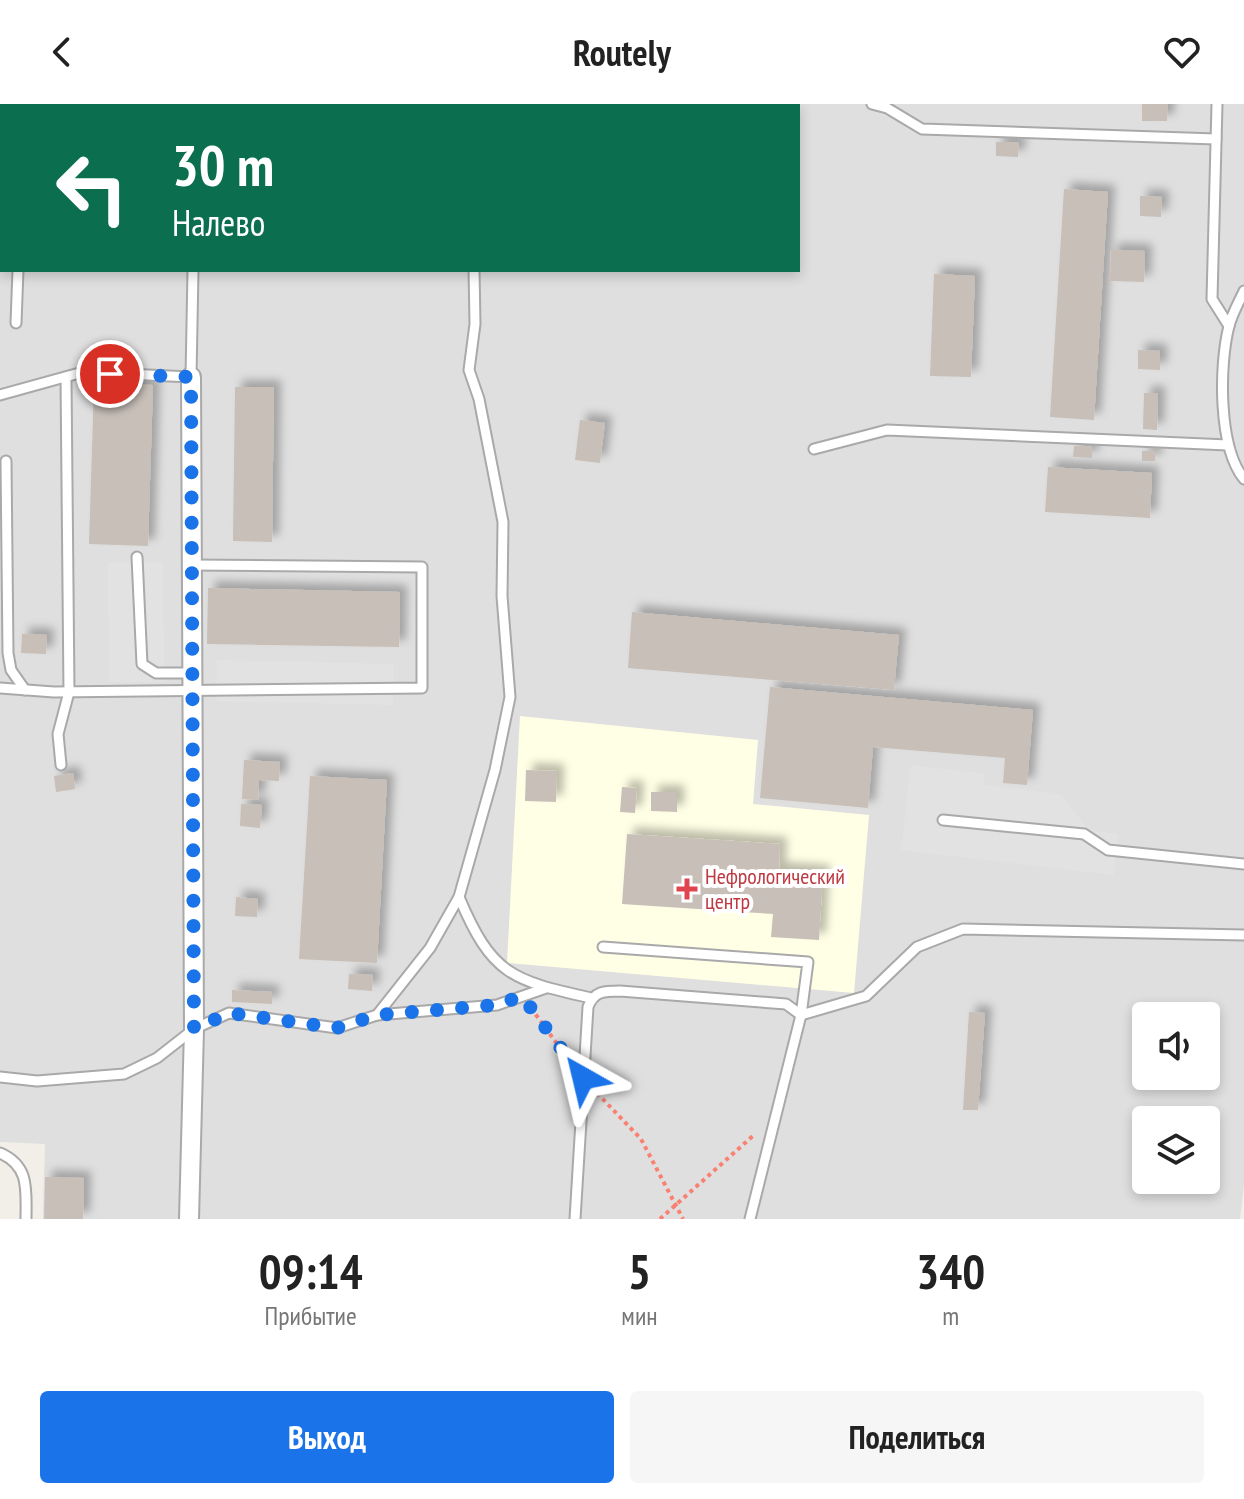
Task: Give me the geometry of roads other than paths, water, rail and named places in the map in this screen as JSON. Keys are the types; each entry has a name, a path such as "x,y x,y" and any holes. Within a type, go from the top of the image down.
{"street":[{"path":"189,1219 194,1029 191,377"}],"lane":[{"path":"872,104 887,108 922,129 1216,139"},
{"path":"1217,104 1212,299 1229,326"},
{"path":"16,323 18,272"},
{"path":"0,395 83,372 191,377 193,272"},
{"path":"377,1015 430,948 459,897 495,770 510,697 502,596 503,522 479,399 469,370 475,324 474,272"},
{"path":"1244,291 1229,326 1221,423 1235,469 1244,479"},
{"path":"61,765 58,734 69,692 66,378"},
{"path":"814,449 887,430 1228,445"},
{"path":"6,461 4,636 11,670 25,690"},
{"path":"137,557 142,664 156,673 192,681"},
{"path":"0,688 69,692 192,681 422,688 422,567 191,565"},
{"path":"943,820 1084,834 1108,850 1244,864"},
{"path":"459,897 477,940 501,966 520,979 591,998"},
{"path":"801,1015 866,996 917,947 963,929 1244,935"},
{"path":"603,947 808,962 801,1015 750,1219"},
{"path":"0,1077 37,1081 124,1074 157,1058 194,1029 229,1013 337,1028 377,1015 497,1005 546,988"},
{"path":"575,1219 591,998 600,992 620,991 786,1004 801,1015"},
{"path":"0,1153 21,1167 27,1183 26,1219"}],"place":[{"name":"Нефрологический центр","path":"687,889"}]}
